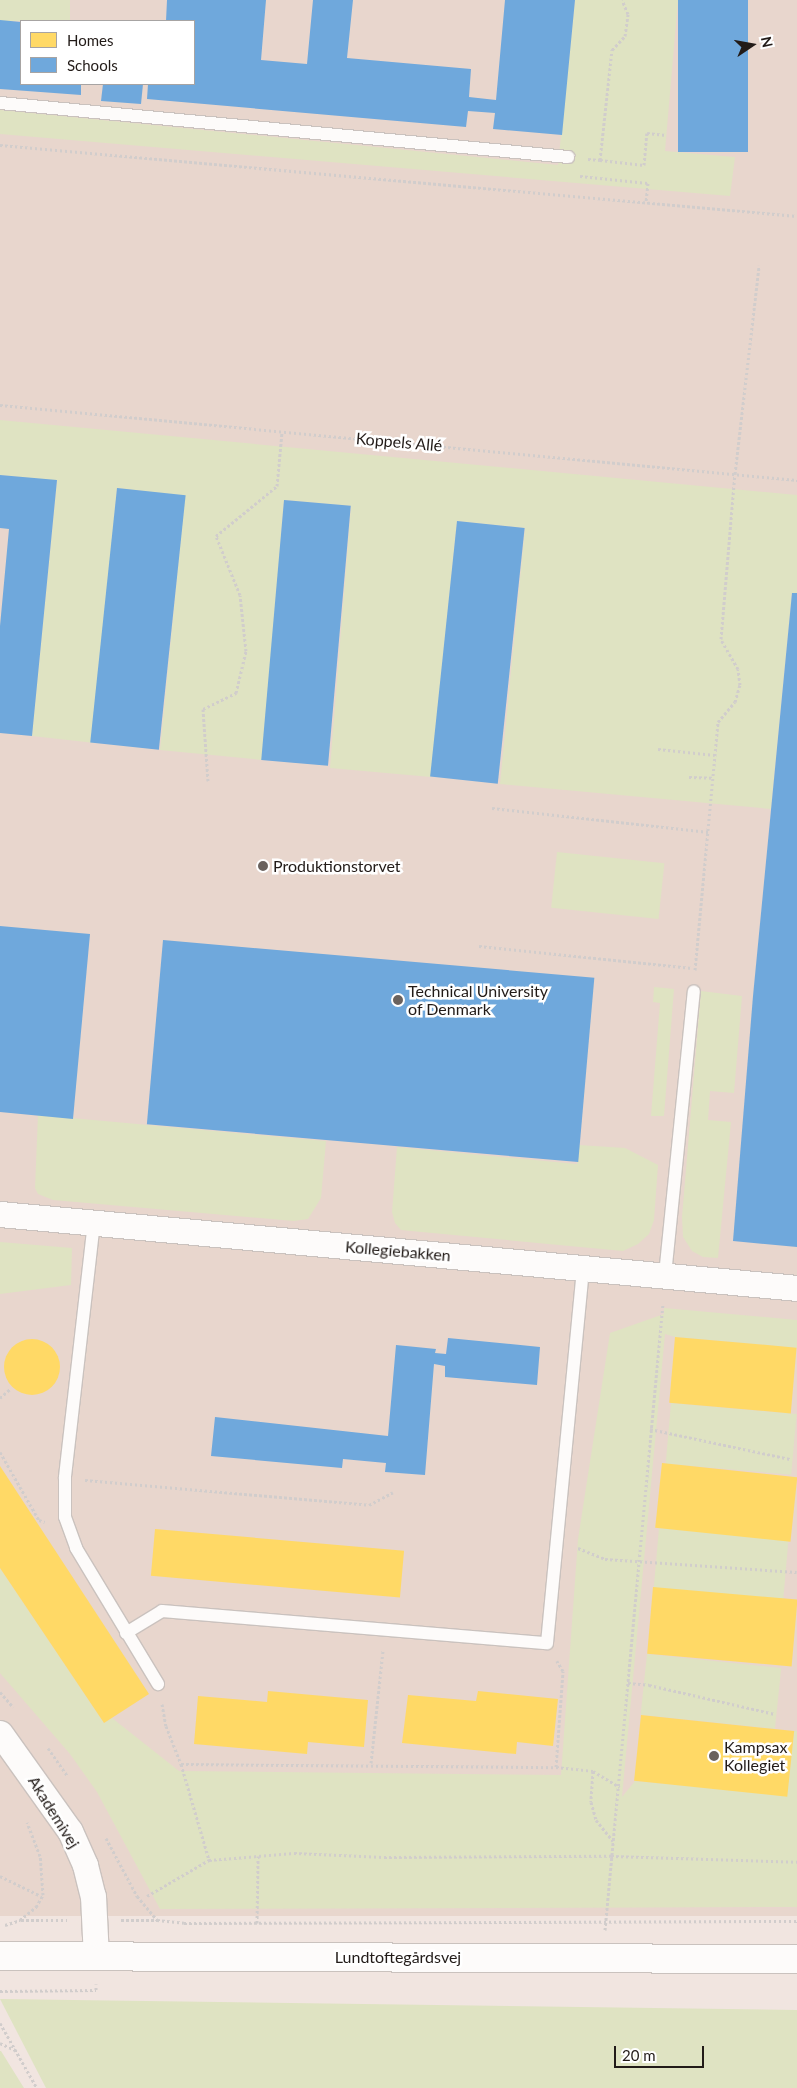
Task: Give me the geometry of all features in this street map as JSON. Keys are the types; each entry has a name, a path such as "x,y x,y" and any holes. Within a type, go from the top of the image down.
{"street":[{"name":"Kollegiebakken","path":"0,1214 797,1288"},
{"name":"Akademivej","path":"0,1733 70,1831 85,1865 93,1896 96,1957"},
{"name":"Lundtoftegårdsvej","path":"0,1956 797,1959"}],"lane":[{"path":"0,103 568,156"},
{"path":"665,1275 694,991"},
{"path":"94,1222 64,1478 65,1517 72,1535 126,1633 158,1684"},
{"path":"126,1633 162,1611 548,1643 583,1268"}],"path":[{"path":"600,160 612,50 625,36 628,14 622,0"},
{"path":"646,202 648,183 566,174 568,156 644,165 647,133 666,135"},
{"path":"0,145 797,216"},
{"path":"694,991 718,722 735,702 740,685 738,669 721,639 735,474 759,265"},
{"name":"Koppels Allé","path":"0,405 797,480"},
{"path":"208,781 203,709 236,693 246,651 240,595 216,536 277,486 282,432"},
{"path":"658,749 715,755"},
{"path":"689,777 713,778"},
{"path":"492,808 709,832"},
{"path":"479,946 695,968"},
{"path":"603,1958 665,1275"},
{"path":"0,1398 10,1389"},
{"path":"650,1429 790,1459"},
{"path":"0,1452 39,1520 72,1535"},
{"path":"64,1478 369,1505 393,1492"},
{"path":"556,1550 578,1548 605,1559 797,1572"},
{"path":"371,1764 386,1630"},
{"path":"548,1643 563,1671 556,1767"},
{"path":"628,1683 649,1685 775,1714"},
{"path":"158,1684 166,1726 181,1764 209,1860"},
{"path":"0,1692 18,1714"},
{"path":"43,1742 71,1781"},
{"path":"181,1764 371,1764 556,1767 593,1771 620,1786"},
{"path":"593,1771 592,1802 596,1820 613,1841"},
{"path":"0,1926 20,1920 36,1908 44,1895 40,1856 26,1820"},
{"path":"102,1830 137,1896 157,1920 257,1923 797,1921"},
{"path":"147,1896 209,1860 294,1853 384,1857 611,1856 797,1862"},
{"path":"256,1957 258,1856"},
{"path":"0,1876 39,1895"},
{"path":"0,2023 37,2088"},
{"path":"0,2043 16,2050"}],"shaded area":[{"name":"Technical University of Denmark","path":"0,0 797,0 797,1916 0,1916"}],"green space":[{"path":"0,0 70,0 70,20 0,21"},
{"path":"575,0 678,0 665,151 735,157 730,196 0,134 0,110 558,165"},
{"path":"0,420 797,495 797,593 792,593 771,809 500,784 525,528 457,521 431,777 330,768 351,506 284,500 263,760 160,750 185,496 117,488 95,743 32,736 57,481 0,475"},
{"path":"557,852 664,863 659,919 551,908"},
{"path":"654,987 674,989 664,1116 651,1116 660,1003 653,1002"},
{"path":"701,991 742,996 734,1093 710,1091 708,1120 731,1122 718,1258 703,1257 692,1251 683,1237 682,1217"},
{"path":"38,1115 326,1141 321,1198 308,1219 294,1221 53,1200 38,1194 35,1188"},
{"path":"579,1145 625,1148 658,1165 654,1220 649,1234 638,1244 623,1251 401,1230 395,1223 392,1212 397,1147 577,1164"},
{"path":"0,1242 72,1248 71,1285 0,1294"},
{"path":"664,1308 797,1320 797,1348 675,1337 665,1334 622,1797 635,1781 787,1795 794,1731 797,1731 797,1907 160,1909 97,1792 70,1754 0,1673 0,1568 104,1723 112,1718 179,1771 561,1775 578,1539 610,1333 664,1314"},
{"path":"671,1403 797,1414 791,1475 666,1464"},
{"path":"659,1528 789,1539 783,1599 654,1588"},
{"path":"647,1654 781,1668 775,1729 641,1715"},
{"path":"0,1999 797,2010 797,2088 46,2088"},
{"path":"1,2051 24,2088 0,2088"}],"building: Homes":[{"path":"675,1337 797,1348 791,1413 669,1403"},
{"path":"32,1339 43,1341 52,1347 58,1356 60,1367 58,1378 52,1387 43,1393 32,1395 21,1393 12,1387 6,1378 4,1367 6,1356 12,1347 21,1341"},
{"path":"662,1463 797,1477 790,1542 655,1528"},
{"path":"0,1466 149,1694 104,1723 0,1568"},
{"path":"155,1529 404,1551 400,1598 151,1576"},
{"path":"653,1587 797,1600 792,1666 647,1654"},
{"path":"268,1691 368,1700 364,1747 308,1742 307,1754 194,1744 198,1696 267,1702"},
{"path":"478,1691 558,1699 553,1746 517,1742 516,1754 402,1743 408,1695 476,1701"},
{"name":"Kampsax Kollegiet","path":"641,1715 794,1731 787,1797 634,1781"}],"building: Schools":[{"path":"167,0 266,0 261,60 307,64 313,0 353,0 347,58 471,69 469,97 496,100 505,0 575,0 562,135 493,129 495,113 468,111 466,127 147,99 148,85 195,85 195,20 166,20"},
{"path":"678,0 748,0 748,152 678,152"},
{"path":"0,20 20,22 20,85 81,85 81,95 0,89"},
{"path":"103,85 143,85 141,104 101,101"},
{"path":"0,475 57,480 32,736 0,733 0,626 9,529 0,528"},
{"path":"117,488 186,495 159,750 90,743"},
{"path":"284,500 351,506 328,766 261,760"},
{"path":"457,521 525,528 498,784 430,777"},
{"path":"792,593 797,593 797,1247 733,1241 753,996"},
{"path":"0,926 90,934 73,1119 0,1112"},
{"path":"163,940 594,978 578,1162 147,1124"},
{"path":"448,1338 540,1347 537,1385 445,1377 445,1366 434,1364 425,1475 385,1472 386,1463 343,1459 342,1468 211,1456 215,1417 388,1436 396,1345 436,1349 435,1353 446,1354"}],"place":[{"name":"Produktionstorvet","path":"263,866"},
{"name":"Technical University of Denmark","path":"398,1000"},
{"name":"Kampsax Kollegiet","path":"714,1756"}]}
